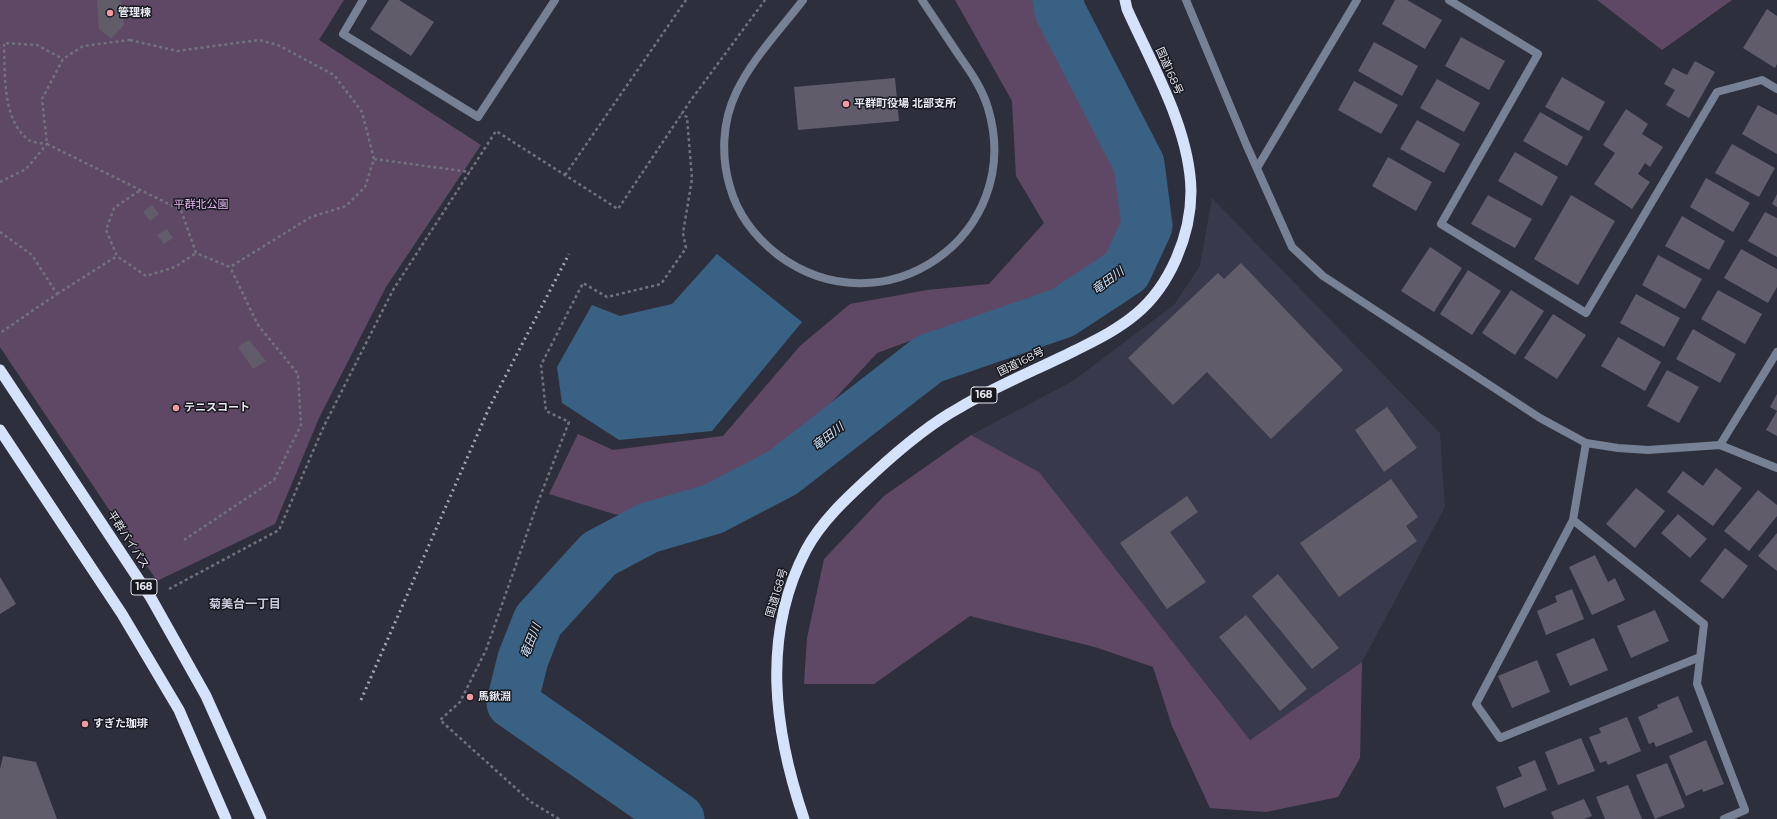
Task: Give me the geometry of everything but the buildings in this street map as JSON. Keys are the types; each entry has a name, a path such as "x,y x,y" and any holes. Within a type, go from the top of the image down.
{"highway":[{"name":"国道168号","path":"804,819 794,789 780,725 775,666 777,638 794,580 806,549 846,499 918,435 959,408 1111,332 1138,313 1159,289 1175,261 1188,219 1191,191 1186,148 1171,106 1127,9 1125,0"},
{"name":"平群バイパス","path":"0,370 151,598 206,696 261,819"},
{"path":"0,430 122,614 175,703 226,819"}],"street":[{"path":"363,0 343,34 478,118 555,0"},
{"path":"803,0 748,71 735,94 724,139 728,180 734,200 744,221 774,252 793,266 817,277 841,282 863,284 888,281 915,271 936,260 956,245 985,203 993,174 993,129 988,108 980,86 922,0"},
{"path":"1186,0 1256,168 1292,247 1323,276 1540,418 1586,443 1618,448 1648,450 1720,445 1777,468"},
{"path":"1256,168 1357,0"},
{"path":"1449,0 1538,54 1441,224 1586,313 1717,92 1762,80 1777,89"},
{"path":"1720,445 1777,352"},
{"path":"1586,443 1573,520 1476,704 1500,738 1700,657"},
{"path":"1573,520 1704,624 1697,684 1745,810 1724,819"}],"path":[{"path":"565,176 686,0"},
{"path":"151,598 279,530 324,426 393,290 496,131 618,209 681,114 764,0"},
{"path":"0,182 26,169 47,144 42,99 63,59 83,46 130,40 177,51 259,40 278,45 334,75 362,112 374,159 365,187 346,206 311,217 230,267"},
{"path":"4,43 6,102 20,131 30,141 47,144 140,191 182,210 196,253 230,267 258,325 298,374 301,425 274,480 184,540"},
{"path":"0,44 37,45 63,59"},
{"path":"560,819 531,802 440,720 460,702 486,650 538,502 570,422 546,410 541,365 583,283 607,297 661,284 686,248 683,233 692,179 687,117 681,114"},
{"path":"374,159 470,172"},
{"path":"140,191 114,208 106,230 116,256 146,276 175,267 196,253"},
{"path":"0,232 32,255 57,294"},
{"path":"0,333 116,256"}],"shaded area":[{"path":"1212,198 1440,433 1445,507 1362,662 1250,740 1039,472 971,435 1073,381 1174,305 1200,266"}],"green space":[{"name":"平群北公園","path":"0,0 344,0 319,40 481,145 386,287 319,418 275,524 157,581 0,347"},
{"path":"955,0 1040,0 1041,14 1129,169 1134,225 1118,263 1058,302 976,333 926,335 877,353 784,454 723,492 650,519 614,514 549,494 578,434 613,450 723,436 800,346 850,304 927,290 989,284 1044,223 1016,176 1012,101"},
{"path":"1597,0 1732,0 1662,50"},
{"path":"971,435 1039,472 1250,740 1362,662 1360,758 1338,797 1266,812 1210,808 1172,726 1153,667 1095,647 970,616 874,684 804,684 807,638 824,559 884,496"}],"water":[{"path":"717,254 802,322 712,431 619,440 562,403 557,367 592,305 620,316 672,304"}],"waterway":[{"name":"竜田川","path":"679,819 512,703 523,659 538,621 599,554 648,528 713,509 782,473 929,359 1062,313 1126,271 1147,226 1139,164 1060,11 1058,0"}],"railway":[{"path":"361,700 490,406 569,254"}],"place":[{"name":"管理棟","path":"110,13"},
{"name":"平群町役場 北部支所","path":"846,104"},
{"name":"テニスコート","path":"176,408"},
{"name":"馬鍬淵","path":"470,697"},
{"name":"すぎた珈琲","path":"85,724"}],"district":[{"name":"菊美台一丁目","path":"245,604"}]}
